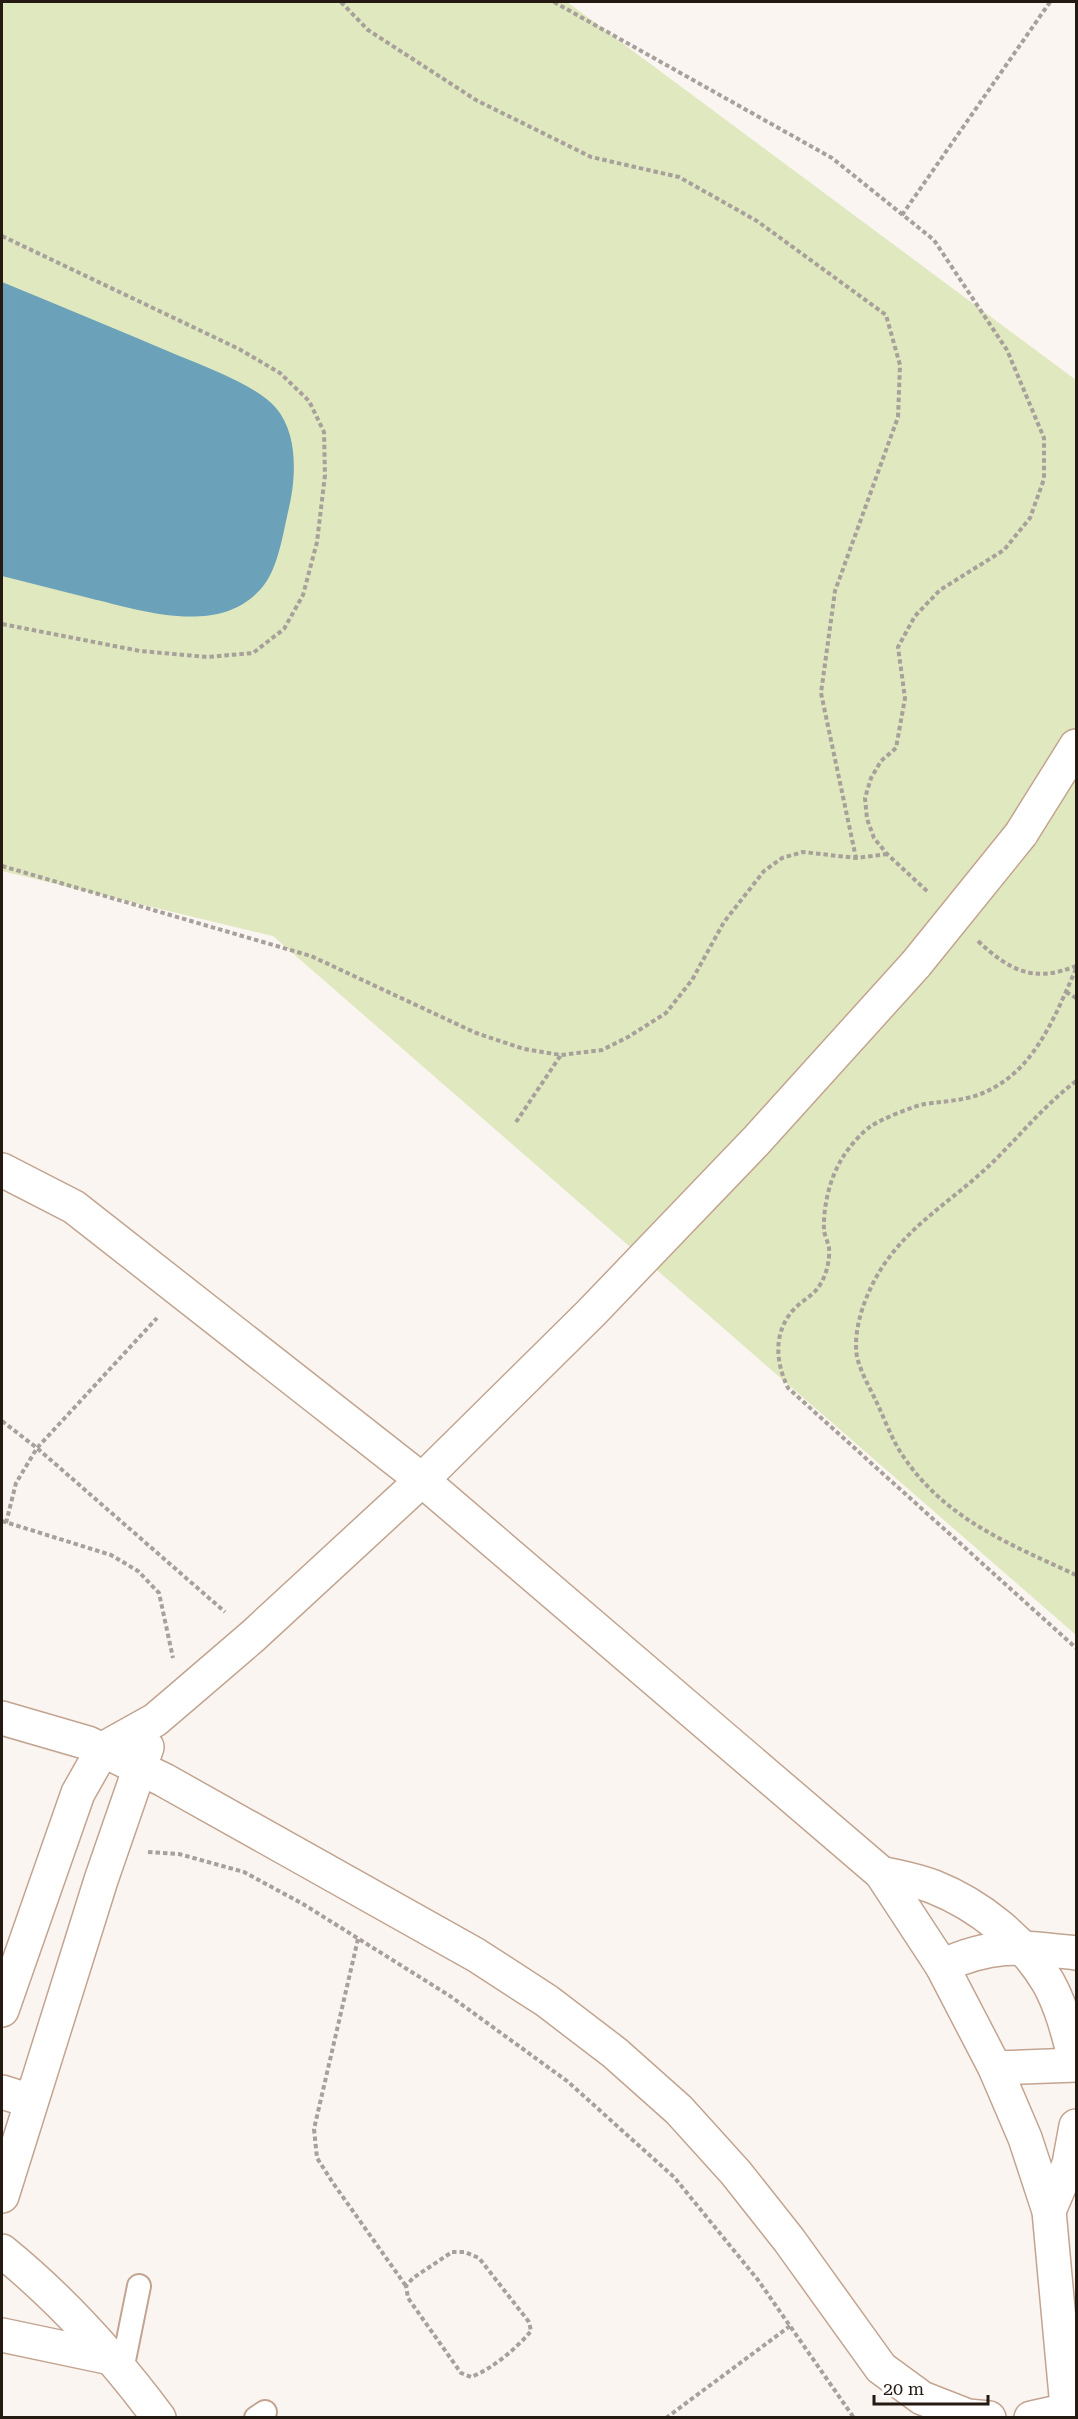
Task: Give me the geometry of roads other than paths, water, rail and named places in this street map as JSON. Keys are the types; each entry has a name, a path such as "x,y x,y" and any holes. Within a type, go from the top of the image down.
{"street":[{"path":"2,2010 78,1793 103,1749 155,1720 253,1636 422,1480 633,1270 756,1140 916,964 1021,834 1077,746"},
{"path":"2,1170 74,1207 422,1480 881,1873 942,1966 995,2068 1025,2138 1049,2211 1067,2414 1031,2418"},
{"path":"2,1718 103,1749 476,1955 547,2001 615,2053 678,2110 736,2173 789,2240 881,2368 921,2398 968,2416 989,2418"},
{"path":"2,2196 16,2097 106,1865 126,1804 141,1769 155,1720"},
{"path":"53,1859 106,1865"},
{"path":"881,1873 933,1886 981,1911 1021,1947 1048,1982 1066,2023 1077,2065 995,2068"},
{"path":"942,1966 976,1952 994,1948 1021,1947 1077,1953"},
{"path":"1049,2211 1069,2164 1077,2126"},
{"path":"2,2251 83,2326 159,2418"},
{"path":"2,2335 116,2364"}],"lane":[{"path":"116,2364 139,2286"}],"water":[{"path":"2,282 230,377 256,392 276,408 289,431 292,444 293,486 273,569 264,585 247,601 227,611 205,616 157,614 2,576"}]}
